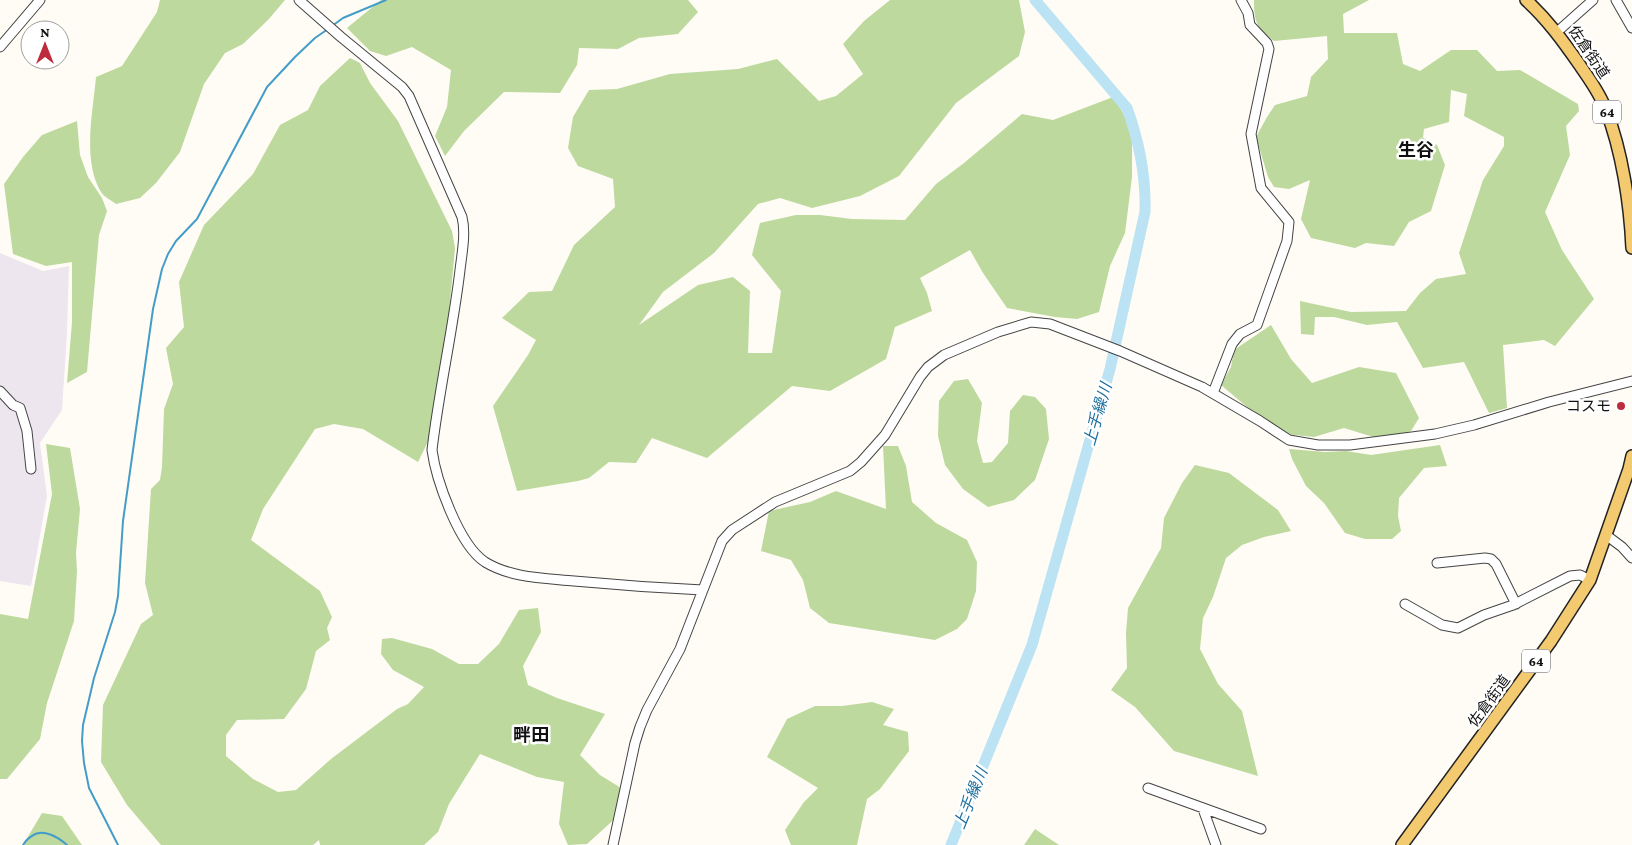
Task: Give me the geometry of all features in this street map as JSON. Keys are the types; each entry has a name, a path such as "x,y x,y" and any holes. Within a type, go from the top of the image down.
{"main road":[{"name":"佐倉街道","path":"1526,0 1557,32 1595,87 1606,110 1630,202 1632,248"},
{"name":"佐倉街道","path":"1402,845 1551,641 1590,580 1629,470 1632,456"}],"street":[{"path":"0,47 40,0"},
{"path":"299,0 341,38 402,87 409,96 464,223 457,296 432,450 437,474 447,503 466,541 475,554 485,562 516,575 603,584 703,590"},
{"path":"1213,393 1232,344 1240,334 1257,325 1287,241 1289,230 1289,222 1261,188 1251,134 1269,49 1250,25 1248,12 1241,0"},
{"path":"1557,32 1593,0"},
{"path":"1616,0 1632,28"},
{"path":"613,845 640,726 680,649 726,535 742,522 775,502 850,471 885,435 928,367 944,355 998,332 1031,322 1050,324 1120,351 1213,393 1289,440 1318,445 1350,445 1435,434 1632,381"},
{"path":"0,391 13,405 20,408 27,431 31,469"},
{"path":"1606,535 1622,547 1632,558"},
{"path":"1437,564 1485,558 1491,559 1496,564 1516,604"},
{"path":"1405,604 1442,626 1458,628 1484,615 1516,604 1570,576 1580,576 1590,580"},
{"path":"1148,788 1261,829"},
{"path":"1203,809 1216,845"}],"shaded area":[{"path":"0,253 43,271 69,266 62,410 40,443 47,496 31,586 0,581"}],"green space":[{"path":"160,0 285,0 268,20 243,44 225,53 204,84 180,152 156,183 140,198 116,204 101,192 95,179 92,165 90,136 96,77 122,66 157,12"},
{"path":"381,0 688,0 698,12 678,34 639,38 618,49 579,48 577,65 560,93 504,92 464,131 445,156 435,136 447,107 451,70 412,47 386,56 370,51 347,28"},
{"path":"890,0 1019,0 1025,32 1019,56 956,103 899,176 860,196 812,208 780,198 758,204 714,253 663,292 639,325 698,285 733,277 750,291 748,353 772,353 781,291 752,255 760,223 796,215 905,220 936,184 1022,114 1053,120 1113,97 1132,127 1132,177 1125,233 1110,266 1099,312 1077,319 1007,308 970,250 920,278 932,311 895,327 886,359 830,391 792,386 707,458 652,438 636,463 609,462 589,478 517,491 493,406 536,340 502,318 529,292 552,291 574,245 615,207 613,179 578,166 568,148 573,117 589,90 617,89 670,74 738,69 777,59 819,101 836,96 863,74 843,44 864,21"},
{"path":"1254,0 1369,0 1343,14 1344,33 1397,33 1403,64 1420,71 1451,50 1477,50 1497,71 1520,70 1578,104 1579,111 1566,126 1570,155 1545,212 1562,250 1594,299 1555,346 1544,340 1503,345 1507,408 1489,413 1464,362 1423,368 1397,322 1367,325 1334,317 1315,317 1314,335 1301,334 1300,301 1351,312 1406,311 1420,293 1436,279 1466,274 1459,253 1483,180 1504,146 1504,137 1464,116 1467,94 1451,90 1449,122 1424,129 1423,138 1437,145 1445,165 1431,211 1409,222 1394,246 1366,243 1355,248 1311,238 1301,219 1310,180 1289,189 1274,187 1268,177 1256,137 1275,105 1307,96 1311,77 1328,59 1327,36 1274,41 1263,32 1257,23"},
{"path":"350,58 360,63 370,83 398,121 452,231 455,248 439,419 418,462 363,429 334,424 315,429 263,509 251,540 320,591 332,617 327,628 330,640 316,651 306,689 284,719 237,720 226,735 226,756 253,779 278,792 296,790 331,759 397,709 408,704 424,687 393,670 381,654 382,639 392,638 432,649 459,664 478,664 499,644 519,610 538,608 541,632 523,666 528,685 557,698 605,714 580,755 600,775 621,788 619,815 587,844 568,845 559,824 564,782 537,777 480,754 449,804 438,832 424,845 320,845 319,840 313,845 161,845 127,805 101,762 103,705 141,624 153,615 145,583 151,489 160,480 164,409 173,384 166,348 184,327 179,282 204,225 253,174 280,125 308,110 320,86"},
{"path":"77,121 80,155 88,177 102,198 107,211 99,235 87,372 67,383 72,322 72,262 46,266 13,254 4,184 23,157 42,135"},
{"path":"1271,325 1291,359 1312,383 1359,367 1396,373 1419,418 1411,431 1383,440 1344,428 1314,437 1285,434 1253,412 1221,385 1231,367 1234,350"},
{"path":"968,379 982,403 977,441 983,463 992,462 1008,443 1010,411 1023,395 1035,397 1046,409 1049,439 1035,480 1014,500 988,507 963,489 945,465 938,436 939,401 954,381"},
{"path":"46,444 70,448 80,509 76,553 77,571 74,621 47,703 40,739 7,779 0,779 0,614 28,619 52,494"},
{"path":"1440,445 1447,466 1424,468 1399,498 1398,516 1401,531 1392,539 1365,539 1345,533 1324,503 1306,486 1289,449 1325,452 1346,451 1371,455"},
{"path":"883,446 898,446 906,466 912,502 936,523 967,540 977,562 976,591 967,619 957,629 935,640 829,623 810,608 803,580 791,560 761,551 769,511 810,502 836,491 886,509"},
{"path":"1195,465 1229,473 1278,510 1291,531 1264,537 1242,545 1226,558 1213,597 1203,618 1200,649 1218,684 1242,711 1258,776 1174,751 1135,707 1111,690 1127,668 1126,633 1128,608 1161,548 1164,518 1182,483"},
{"path":"872,702 894,709 883,725 908,732 909,751 880,789 867,799 857,845 791,845 785,830 804,802 818,788 767,757 787,719 815,706 842,706"},
{"path":"42,813 62,816 82,845 23,845"},
{"path":"1035,829 1059,845 1024,845"}],"waterway":[{"path":"332,26 343,18 386,0"},
{"name":"上手繰川","path":"951,845 1032,645 1110,369 1145,212 1141,159 1127,108 1035,0"},
{"path":"118,845 89,788 84,763 83,725 94,678 115,612 118,596 123,521 153,309 162,269 176,241 197,219 267,87 295,57 315,38 328,29"},
{"path":"23,845 31,837 41,833 55,837 67,845"}],"place":[{"name":"コスモ","path":"1621,406"}],"district":[{"name":"生谷","path":"1416,150"},
{"name":"畔田","path":"531,735"}]}
